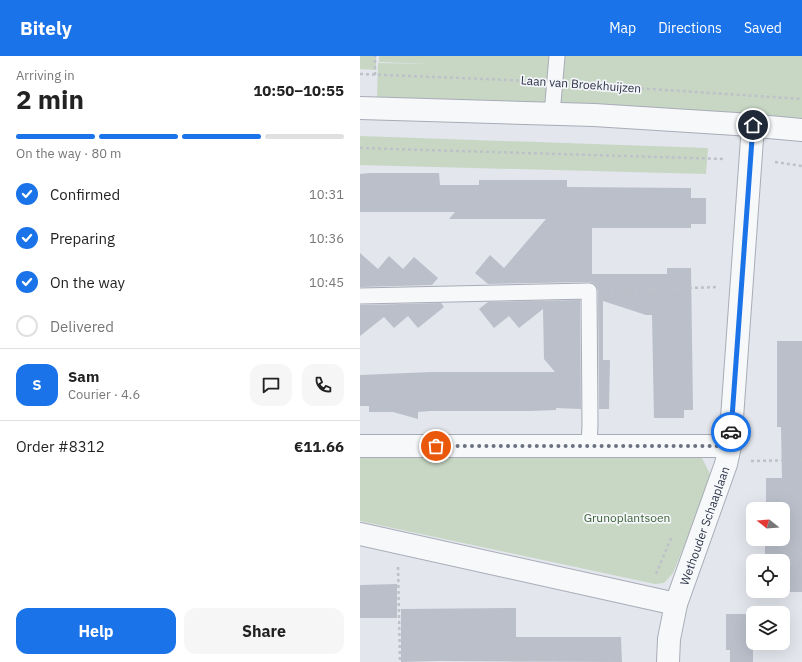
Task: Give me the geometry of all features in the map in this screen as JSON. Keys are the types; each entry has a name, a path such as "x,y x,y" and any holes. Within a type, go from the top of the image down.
{"street":[{"path":"360,108 594,115 753,125 802,130"},
{"name":"Wethouder Schaaplaan","path":"668,662 669,639 676,604 728,455 753,125"},
{"path":"360,446 589,445 728,455"},
{"path":"360,534 676,604"}],"lane":[{"path":"552,114 556,56"},
{"path":"360,296 589,291 589,445"}],"path":[{"path":"375,56 375,75"},
{"name":"Laan van Broekhuijzen","path":"360,74 511,79 802,99"},
{"path":"360,148 724,159 724,167"},
{"path":"589,291 718,287 718,295"},
{"path":"728,455 744,462 802,460"},
{"path":"398,565 400,662"}],"green space":[{"path":"360,56 376,56 376,70 360,69"},
{"path":"379,56 802,56 802,118 377,97 378,63 428,64 379,62"},
{"path":"360,136 708,148 706,174 360,165"},
{"name":"Grunoplantsoen","path":"360,456 701,456 712,478 673,573 664,583 655,584 360,521"}],"building":[{"path":"439,173 440,185 479,185 479,180 567,180 567,187 691,188 691,198 706,198 706,224 691,224 691,228 592,228 592,274 667,274 667,268 691,268 693,410 684,410 684,418 654,418 652,315 646,315 603,301 603,360 610,360 609,409 599,409 598,291 596,286 589,282 488,284 475,273 490,255 504,268 546,219 449,219 455,212 360,212 360,174"},
{"path":"360,253 378,269 389,256 403,269 414,257 438,278 432,285 360,287"},
{"path":"580,300 581,409 556,408 556,410 530,411 430,411 418,412 418,419 393,412 369,412 369,406 360,406 360,375 432,372 555,372 544,359 543,309 519,328 509,316 494,328 479,309 488,302"},
{"path":"441,303 444,307 418,328 408,316 394,328 384,317 360,336 360,305"},
{"path":"777,341 802,341 802,592 790,592 790,554 765,554 765,546 790,546 790,502 766,502 766,478 782,478 781,427 777,427"},
{"path":"397,584 397,618 360,618 360,585"},
{"path":"516,608 516,637 621,637 622,662 401,662 401,609"},
{"path":"726,614 746,614 746,650 753,650 753,662 730,662 730,650 726,650"}],"way so far":[{"path":"436,446 730,446 731,432"}],"route":[{"path":"731,432 753,125"}]}
